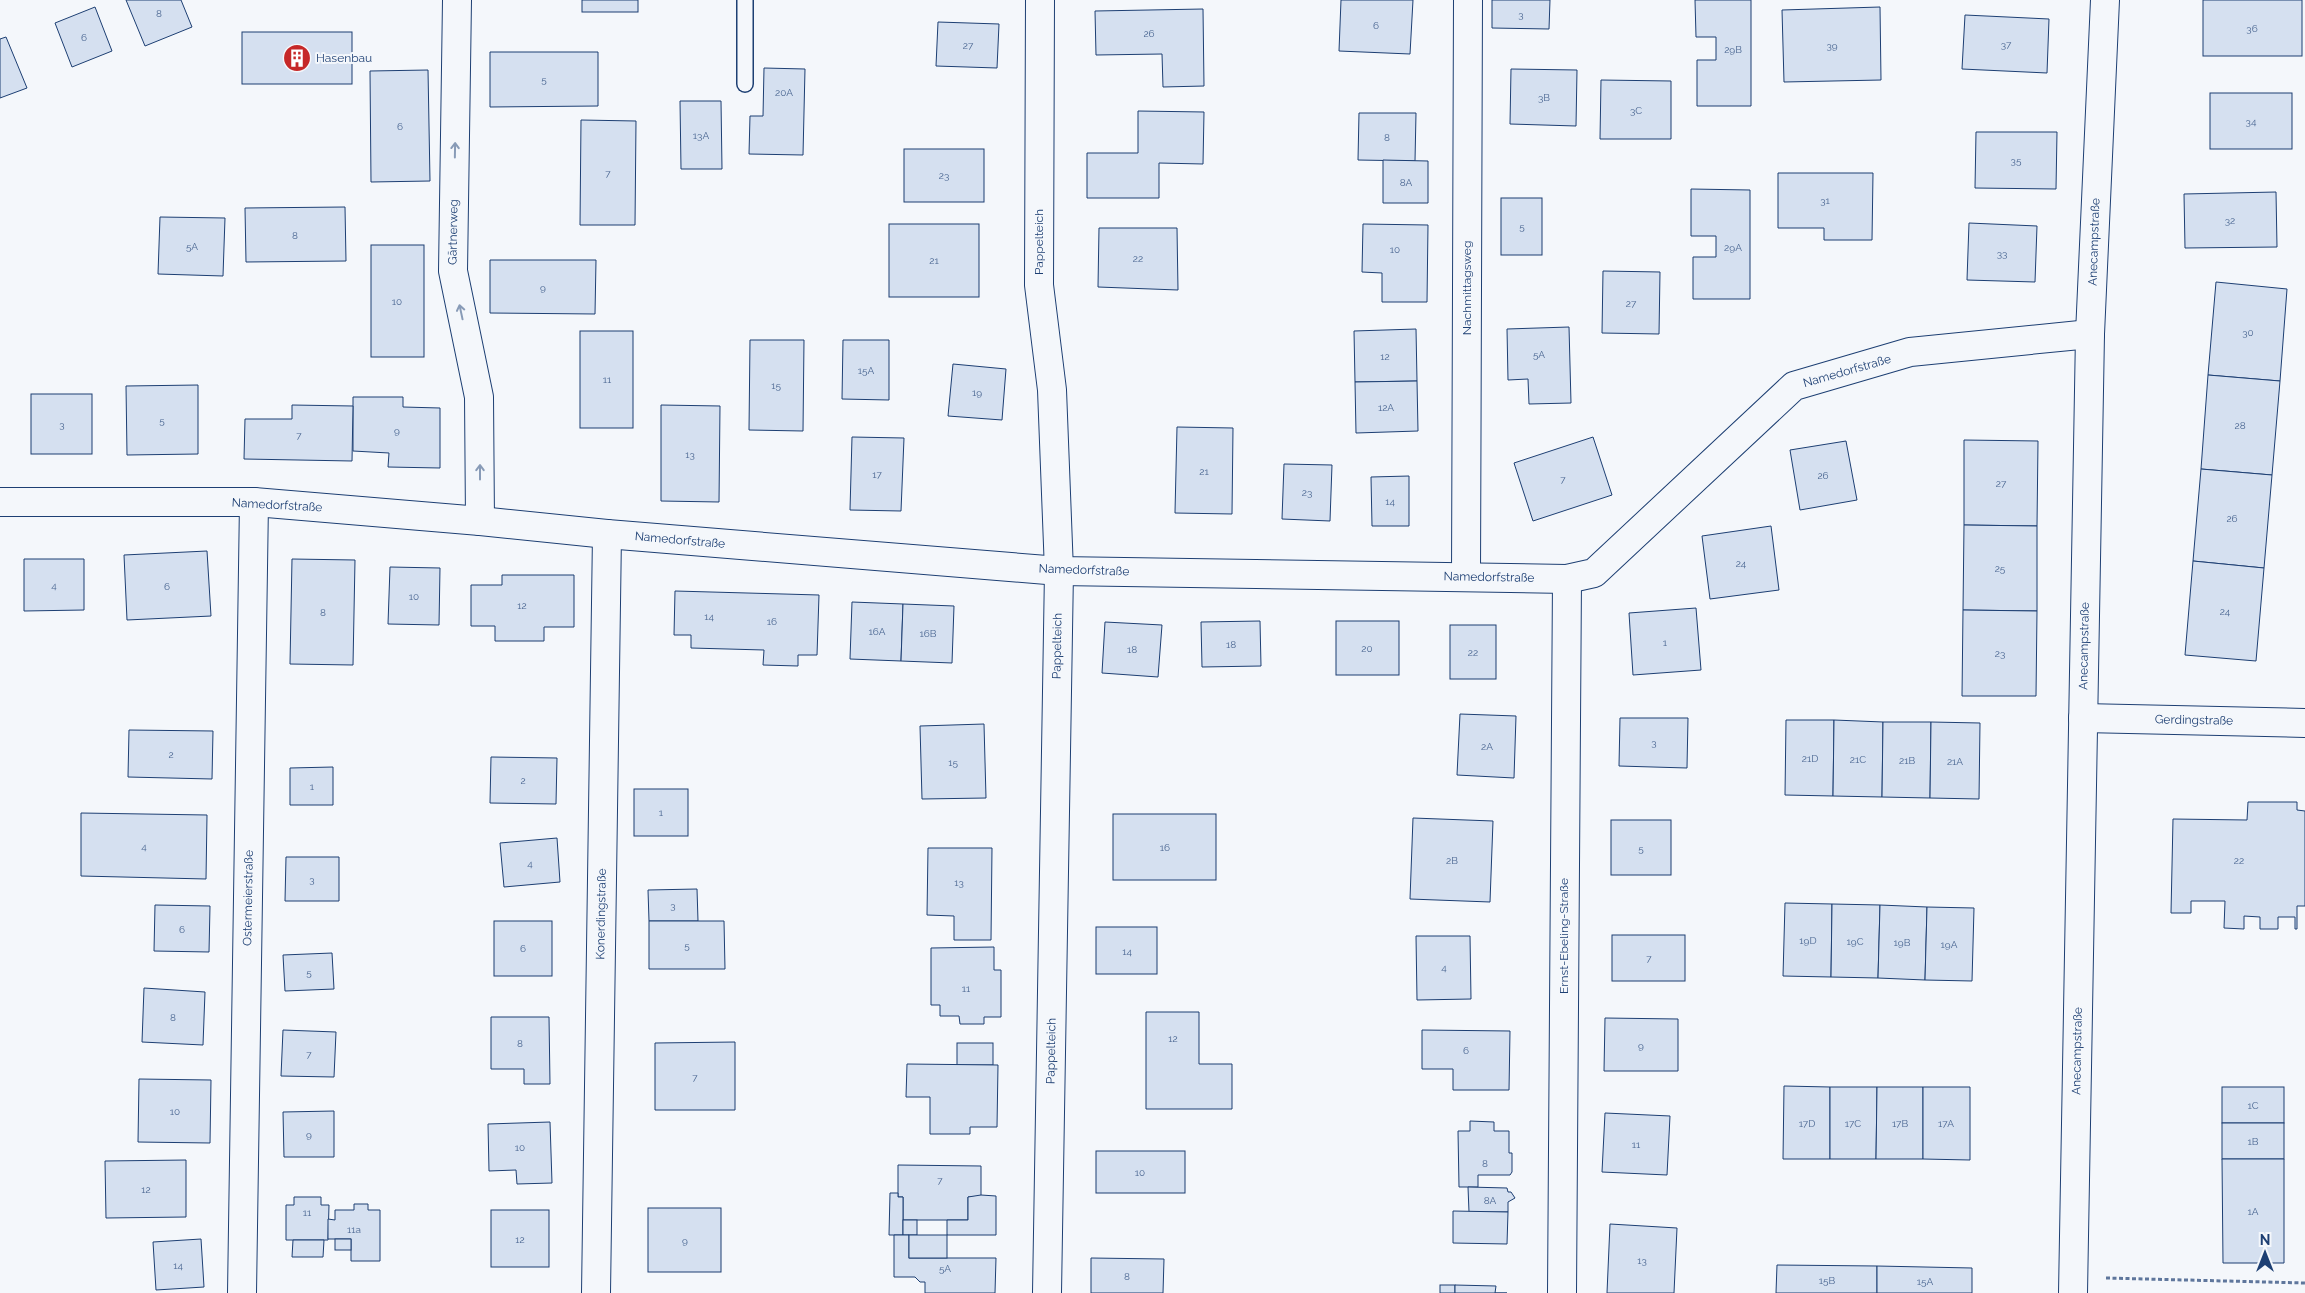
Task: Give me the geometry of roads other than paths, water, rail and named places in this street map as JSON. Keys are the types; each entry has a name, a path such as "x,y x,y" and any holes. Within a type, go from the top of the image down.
{"street":[{"name":"Gärtnerweg","path":"457,0 453,271 479,397 480,521"},
{"name":"Pappelteich","path":"1040,0 1039,284 1052,390 1059,571 1047,1293"},
{"name":"Nachmittagsweg","path":"1466,576 1468,0"},
{"name":"Anecampstraße","path":"2073,1285 2090,334 2105,0"},
{"name":"Namedorfstraße","path":"0,502 254,502 607,534 1059,571 1566,579 1594,573 1794,386 1910,352 2090,334"},
{"name":"Ostermeierstraße","path":"242,1293 254,502"},
{"name":"Konerdingstraße","path":"596,1293 607,534"},
{"name":"Ernst-Ebeling-Straße","path":"1562,1293 1566,579"},
{"name":"Gerdingstraße","path":"2083,718 2305,722"}],"lane":[{"path":"745,0 745,84"}],"place":[{"name":"Hasenbau","path":"297,58"}]}
